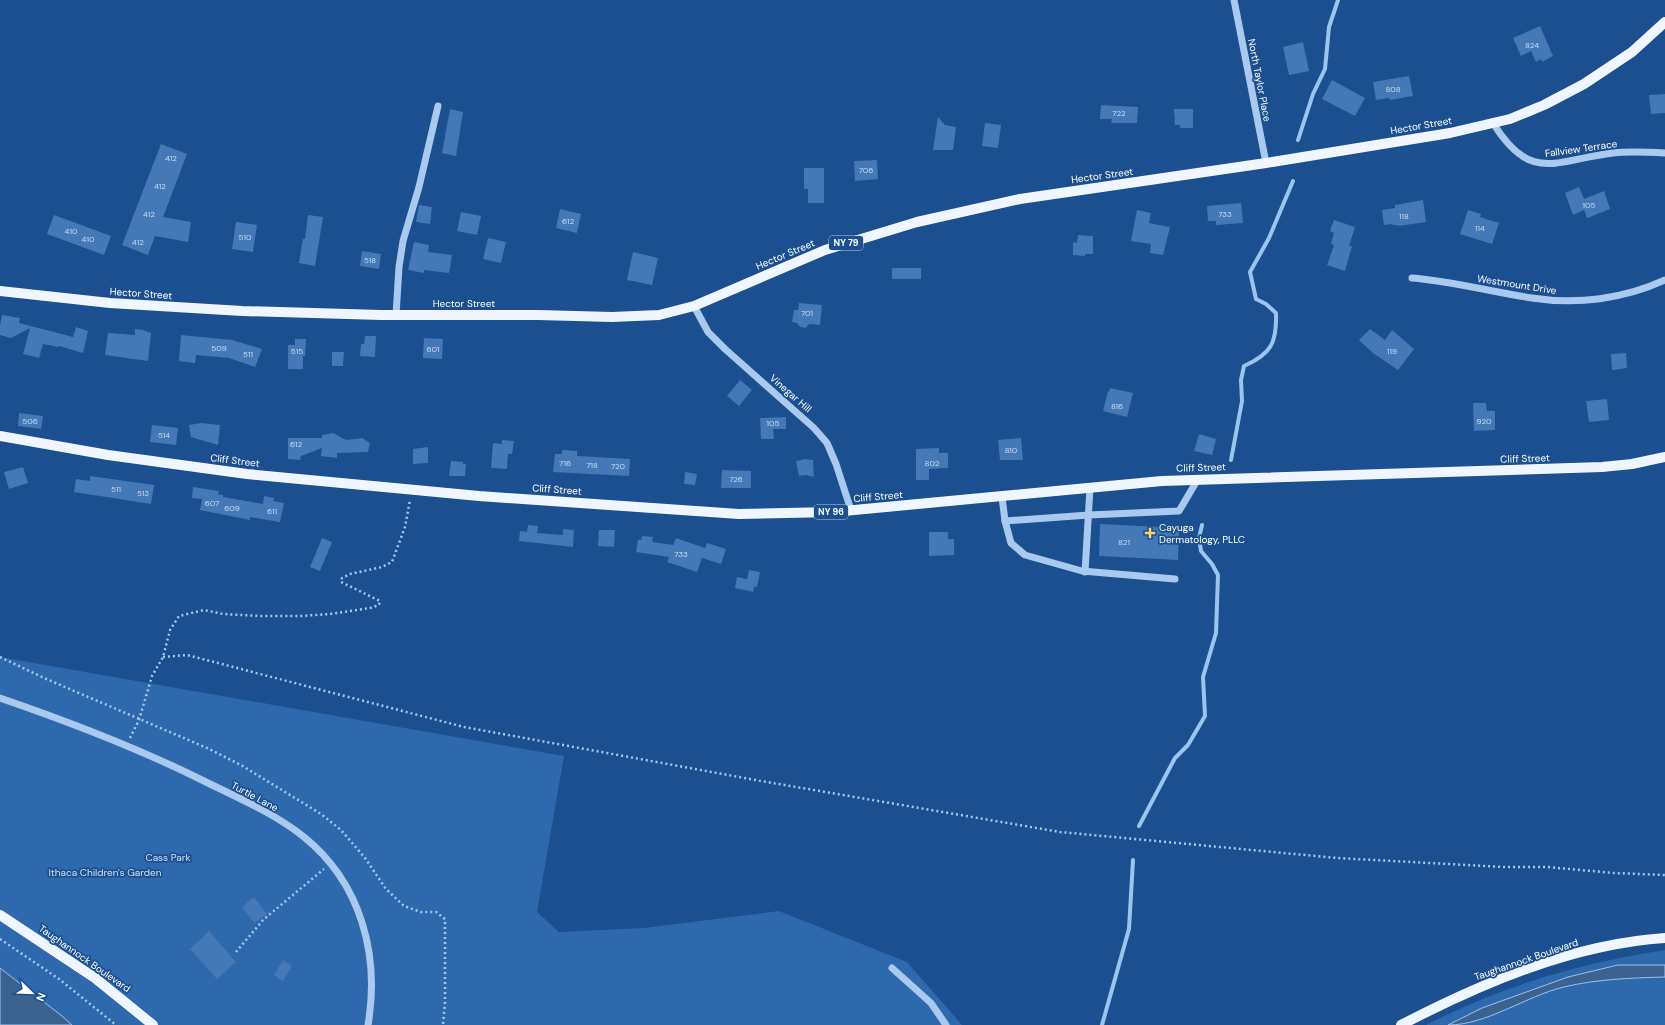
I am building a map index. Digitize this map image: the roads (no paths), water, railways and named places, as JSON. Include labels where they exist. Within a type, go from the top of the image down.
[{"type":"main road","name":"Hector Street","points":[[0,291],[110,303],[242,311],[396,315],[538,315],[612,317],[659,315],[694,306],[825,250],[914,223],[1020,199],[1266,163],[1450,133],[1510,119],[1584,84],[1632,52],[1665,22]]},
{"type":"main road","name":"Cliff Street","points":[[0,436],[108,455],[246,474],[479,496],[739,514],[817,513],[1162,481],[1602,467],[1665,458]]},
{"type":"main road","name":"Taughannock Boulevard","points":[[0,914],[95,978],[153,1025]]},
{"type":"main road","name":"Taughannock Boulevard","points":[[1401,1025],[1442,1004],[1491,983],[1547,963],[1586,952],[1631,942],[1665,938]]},
{"type":"street","name":"North Taylor Place","points":[[1234,0],[1266,163]]},
{"type":"street","points":[[396,315],[399,267],[403,240],[419,187],[438,106]]},
{"type":"street","name":"Fallview Terrace","points":[[1493,123],[1517,153],[1525,158],[1541,163],[1560,163],[1613,153],[1640,152],[1665,154]]},
{"type":"street","name":"Westmount Drive","points":[[1412,278],[1436,280],[1532,298],[1568,301],[1594,300],[1620,295],[1651,287],[1665,280]]},
{"type":"street","name":"Vinegar Hill","points":[[694,306],[708,332],[814,428],[827,443],[836,464],[851,510]]},
{"type":"street","points":[[1005,521],[1179,511],[1198,480]]},
{"type":"street","points":[[1085,572],[1090,488]]},
{"type":"street","points":[[1002,497],[1005,521],[1011,543],[1025,555],[1085,572],[1175,579]]},
{"type":"street","name":"Turtle Lane","points":[[0,698],[127,744],[194,775],[260,809],[303,837],[330,864],[353,899],[361,917],[371,956],[372,982],[368,1025]]},
{"type":"street","points":[[892,968],[930,1002],[946,1025]]},
{"type":"waterway","points":[[1298,140],[1313,94],[1325,69],[1329,27],[1338,0]]},
{"type":"waterway","points":[[1231,460],[1242,401],[1241,380],[1244,366],[1261,357],[1266,352],[1273,340],[1276,323],[1276,313],[1266,304],[1256,299],[1250,272],[1269,238],[1293,181]]},
{"type":"waterway","points":[[1139,826],[1175,758],[1188,745],[1205,716],[1203,677],[1216,633],[1218,575],[1212,564],[1201,551],[1199,538],[1202,525]]},
{"type":"waterway","points":[[1102,1025],[1129,929],[1133,860]]},
{"type":"place","name":"Cayuga Dermatology, PLLC","points":[[1150,533]]},
{"type":"park label","name":"Cass Park","points":[[168,857]]},
{"type":"park label","name":"Ithaca Children's Garden","points":[[105,872]]}]
